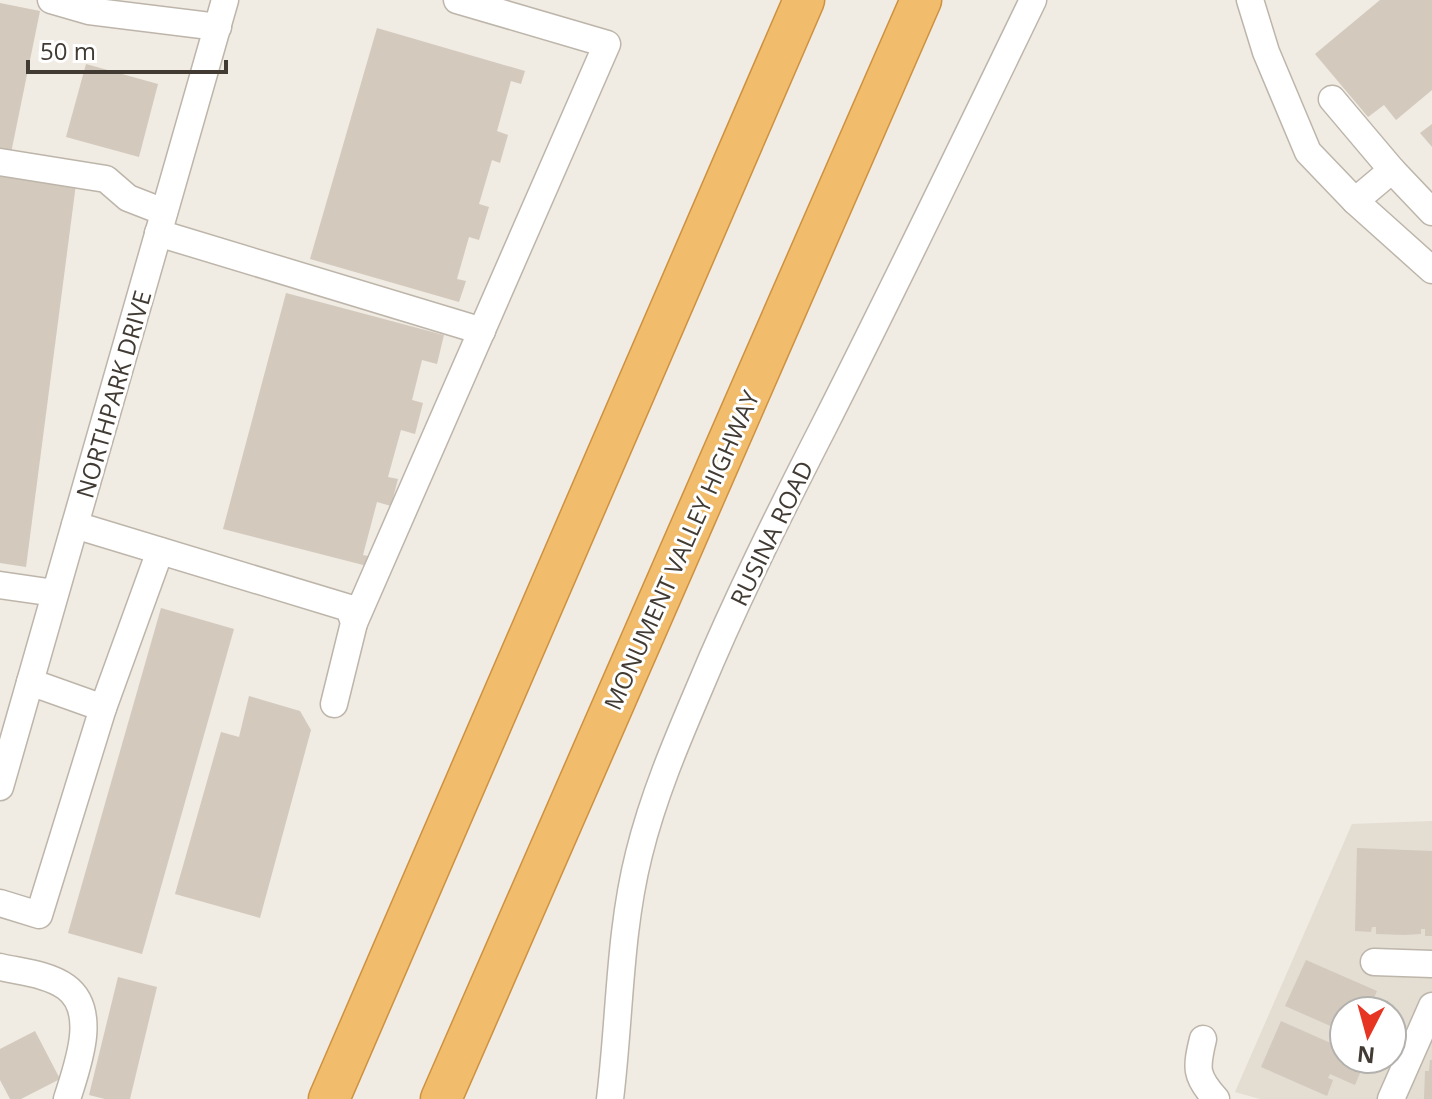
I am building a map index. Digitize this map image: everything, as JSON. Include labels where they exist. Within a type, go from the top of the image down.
[{"type":"highway","points":[[329,1099],[804,0]]},
{"type":"highway","name":"MONUMENT VALLEY HIGHWAY","points":[[441,1099],[921,0]]},
{"type":"street","points":[[51,0],[89,11],[218,27]]},
{"type":"street","name":"NORTHPARK DRIVE","points":[[0,787],[18,692],[55,593],[225,0]]},
{"type":"street","points":[[334,704],[354,623],[607,44],[457,0]]},
{"type":"street","name":"RUSINA ROAD","points":[[610,1099],[630,904],[642,842],[672,751],[781,510],[894,287],[1033,0]]},
{"type":"street","points":[[1250,0],[1266,52],[1308,152],[1355,201],[1432,270]]},
{"type":"street","points":[[1332,99],[1432,212]]},
{"type":"street","points":[[0,162],[106,179],[161,222],[482,331]]},
{"type":"street","points":[[1355,201],[1392,170]]},
{"type":"street","points":[[75,525],[349,608],[354,623]]},
{"type":"street","points":[[0,903],[39,915],[103,708],[160,551]]},
{"type":"street","points":[[0,585],[55,593]]},
{"type":"street","points":[[18,692],[103,708]]},
{"type":"street","points":[[1374,962],[1432,964]]},
{"type":"street","points":[[0,967],[47,977],[67,988],[82,1007],[83,1030],[67,1099]]},
{"type":"street","points":[[1391,1099],[1432,1006]]},
{"type":"street","points":[[1203,1039],[1198,1073],[1216,1099]]},
{"type":"shaded area","points":[[1432,821],[1432,1099],[1260,1099],[1235,1092],[1352,824]]},
{"type":"building","points":[[1380,0],[1432,0],[1432,90],[1396,120],[1384,105],[1368,117],[1315,54]]},
{"type":"building","points":[[0,3],[40,11],[11,153],[0,151]]},
{"type":"building","points":[[377,28],[525,71],[521,84],[511,81],[497,131],[508,135],[500,163],[492,160],[479,204],[489,207],[479,240],[469,237],[457,279],[466,281],[459,302],[310,259]]},
{"type":"building","points":[[86,64],[158,84],[139,157],[66,137]]},
{"type":"building","points":[[1432,124],[1432,147],[1420,133]]},
{"type":"building","points":[[0,174],[76,184],[26,567],[0,563]]},
{"type":"building","points":[[286,293],[444,335],[437,364],[422,360],[412,400],[423,403],[415,434],[401,430],[388,477],[398,479],[391,506],[377,502],[363,555],[373,557],[371,567],[223,529]]},
{"type":"building","points":[[161,608],[234,629],[142,954],[68,933]]},
{"type":"building","points":[[249,696],[300,711],[311,730],[260,918],[175,894],[221,732],[239,737]]},
{"type":"building","points":[[1357,848],[1432,851],[1432,936],[1425,936],[1425,929],[1421,929],[1421,934],[1405,935],[1376,934],[1376,927],[1372,927],[1371,932],[1355,931]]},
{"type":"building","points":[[1306,960],[1377,991],[1375,995],[1328,995],[1328,1025],[1285,1006]]},
{"type":"building","points":[[118,977],[157,987],[130,1099],[105,1099],[89,1095]]},
{"type":"building","points":[[1281,1021],[1328,1042],[1328,1078],[1333,1080],[1327,1096],[1261,1067]]},
{"type":"building","points":[[35,1031],[60,1079],[21,1099],[10,1099],[0,1080],[0,1049]]},
{"type":"building","points":[[1430,1060],[1432,1099],[1424,1099],[1425,1071],[1429,1071]]},
{"type":"building","points":[[1332,1075],[1359,1075],[1355,1085]]}]
